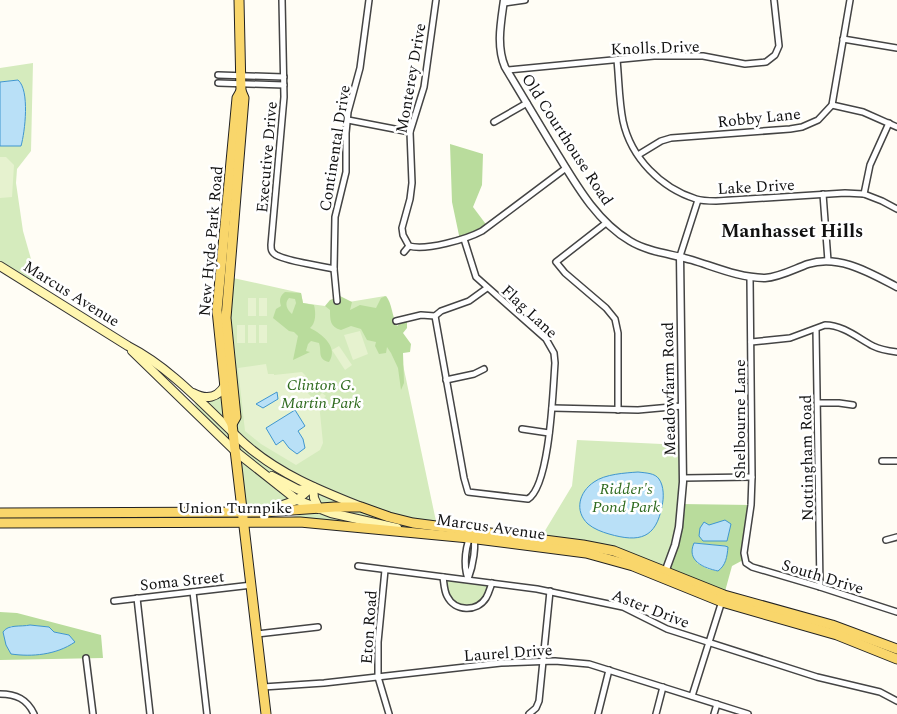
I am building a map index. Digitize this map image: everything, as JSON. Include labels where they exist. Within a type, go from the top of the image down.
[{"type":"main road","name":"New Hyde Park Road","points":[[233,428],[236,417],[226,318],[244,98],[241,83],[239,0]]},
{"type":"main road","name":"New Hyde Park Road","points":[[241,83],[237,98],[217,310],[228,417],[233,428],[266,714]]},
{"type":"main road","name":"Marcus Avenue","points":[[0,266],[145,355],[233,428],[246,444],[268,461],[311,486],[360,507],[413,524],[472,536]]},
{"type":"main road","name":"Marcus Avenue","points":[[128,346],[250,464],[297,500],[319,509],[392,527],[600,548],[628,555],[664,574],[723,598],[837,635],[897,660]]},
{"type":"main road","points":[[187,390],[197,395],[214,396],[222,391],[225,385]]},
{"type":"main road","points":[[207,422],[220,430],[233,428]]},
{"type":"main road","points":[[250,464],[297,490],[311,486]]},
{"type":"main road","points":[[256,512],[297,500],[311,486]]},
{"type":"main road","points":[[297,522],[301,516],[319,509],[311,486]]},
{"type":"main road","name":"Union Turnpike","points":[[0,523],[243,516],[256,512],[360,507]]},
{"type":"main road","name":"Union Turnpike","points":[[0,513],[243,516],[472,536]]},
{"type":"main road","name":"Marcus Avenue","points":[[723,598],[832,625],[897,649]]},
{"type":"street","name":"Executive Drive","points":[[282,0],[284,85],[270,244],[275,255],[295,261],[334,268]]},
{"type":"street","name":"Continental Drive","points":[[337,301],[334,268],[335,217],[346,172],[346,133],[350,105],[360,68],[369,0]]},
{"type":"street","name":"Monterey Drive","points":[[409,246],[403,235],[402,228],[410,199],[412,183],[410,132],[424,87],[436,0]]},
{"type":"street","points":[[504,1],[525,0]]},
{"type":"street","name":"Knolls Drive","points":[[507,70],[654,56],[696,55],[745,64],[766,62],[775,55],[779,46],[774,0]]},
{"type":"street","points":[[850,0],[832,105],[863,112],[897,127]]},
{"type":"street","name":"Old Courthouse Road","points":[[504,1],[500,52],[507,70],[577,185],[606,223],[633,243],[750,278],[774,276],[816,262],[828,261],[858,267],[897,287]]},
{"type":"street","points":[[843,39],[897,48]]},
{"type":"street","name":"Lake Drive","points":[[617,60],[623,122],[631,144],[647,168],[672,188],[698,200],[728,202],[823,194],[864,194],[897,209]]},
{"type":"street","points":[[218,74],[241,83],[284,77]]},
{"type":"street","points":[[218,83],[284,85]]},
{"type":"street","points":[[494,122],[527,103]]},
{"type":"street","name":"Robby Lane","points":[[638,155],[661,141],[671,138],[802,127],[818,120],[832,105]]},
{"type":"street","points":[[348,120],[410,132]]},
{"type":"street","points":[[864,194],[870,165],[889,123]]},
{"type":"street","points":[[404,252],[409,246],[420,248],[464,239],[482,231],[566,168]]},
{"type":"street","points":[[823,194],[828,261]]},
{"type":"street","name":"Meadowfarm Road","points":[[664,574],[675,545],[679,527],[683,478],[680,256],[698,200]]},
{"type":"street","points":[[606,223],[556,262],[606,308],[614,319],[618,332],[618,410]]},
{"type":"street","name":"Flag Lane","points":[[446,380],[468,492],[524,499],[532,496],[540,481],[549,432],[555,363],[552,347],[474,274],[464,239]]},
{"type":"street","name":"Shelbourne Lane","points":[[745,559],[744,553],[751,505],[752,477],[750,278]]},
{"type":"street","points":[[434,316],[441,311],[469,300],[487,288]]},
{"type":"street","points":[[396,322],[427,314],[434,316]]},
{"type":"street","points":[[434,316],[446,380],[484,370]]},
{"type":"street","points":[[751,342],[782,340],[825,325],[836,327],[876,347],[897,352]]},
{"type":"street","name":"Nottingham Road","points":[[816,329],[820,587]]},
{"type":"street","points":[[818,403],[853,405]]},
{"type":"street","points":[[552,408],[638,410],[682,406]]},
{"type":"street","points":[[522,429],[549,432]]},
{"type":"street","points":[[882,461],[897,461]]},
{"type":"street","points":[[683,478],[752,477]]},
{"type":"street","points":[[468,580],[465,570],[472,536]]},
{"type":"street","points":[[886,540],[897,537]]},
{"type":"street","name":"South Drive","points":[[745,559],[746,563],[752,568],[820,587],[897,612]]},
{"type":"street","name":"Aster Drive","points":[[358,566],[550,591],[623,607],[667,629],[817,677],[880,692],[897,701]]},
{"type":"street","name":"Eton Road","points":[[384,570],[378,642],[378,677],[389,714]]},
{"type":"street","points":[[443,577],[444,590],[449,599],[454,604],[465,608],[474,607],[482,603],[488,596],[492,583]]},
{"type":"street","name":"Soma Street","points":[[114,601],[252,585]]},
{"type":"street","points":[[529,714],[536,708],[539,701],[550,591]]},
{"type":"street","points":[[193,592],[207,714]]},
{"type":"street","points":[[137,598],[150,714]]},
{"type":"street","points":[[692,696],[723,598]]},
{"type":"street","points":[[257,634],[318,627]]},
{"type":"street","points":[[86,658],[93,714]]},
{"type":"street","name":"Laurel Drive","points":[[263,687],[324,683],[501,662],[575,662],[608,670],[748,714]]},
{"type":"street","points":[[598,714],[608,670]]},
{"type":"street","points":[[656,714],[663,687]]},
{"type":"street","points":[[0,694],[16,696],[23,700],[30,706],[34,714]]},
{"type":"street","points":[[714,714],[717,704]]},
{"type":"green space","points":[[33,63],[31,151],[17,169],[16,183],[23,231],[35,273],[32,286],[0,266],[0,146],[21,146],[26,111],[22,85],[18,80],[0,82],[0,68]]},
{"type":"green space","points":[[450,144],[483,154],[482,185],[473,207],[488,227],[460,240],[452,202]]},
{"type":"green space","points":[[0,157],[6,157],[14,165],[12,197],[0,198]]},
{"type":"green space","name":"Clinton G. Martin Park","points":[[224,276],[301,293],[303,303],[325,306],[385,296],[394,322],[437,526],[406,529],[279,521],[316,510],[243,512],[235,451],[201,417],[194,402],[217,418],[197,395],[222,391],[221,315]]},
{"type":"green space","points":[[285,292],[301,293],[303,303],[314,305],[315,318],[310,328],[324,337],[331,346],[332,356],[329,362],[321,357],[319,343],[311,341],[306,351],[310,352],[293,360],[298,336],[273,318],[276,309],[281,306],[280,298]],"holes":[[[289,298],[295,299],[296,303],[292,314],[286,304]]]},
{"type":"green space","points":[[340,296],[352,302],[350,310],[360,305],[376,308],[381,298],[386,296],[390,302],[397,326],[403,321],[407,322],[407,328],[403,333],[411,344],[410,352],[403,353],[404,383],[401,390],[398,368],[387,347],[386,353],[379,354],[375,346],[376,342],[367,340],[361,329],[351,326],[341,330],[333,325],[330,310],[325,306],[330,300]]},
{"type":"green space","points":[[248,298],[256,298],[256,316],[248,316]]},
{"type":"green space","points":[[259,298],[267,298],[267,316],[259,316]]},
{"type":"green space","points":[[237,325],[245,325],[245,343],[237,343]]},
{"type":"green space","points":[[248,325],[256,325],[256,343],[248,343]]},
{"type":"green space","points":[[259,325],[267,325],[267,343],[259,343]]},
{"type":"green space","points":[[360,331],[368,354],[353,360],[344,335]]},
{"type":"green space","points":[[339,346],[352,365],[345,370],[332,350]]},
{"type":"green space","points":[[266,364],[268,374],[302,372],[306,376],[298,384],[315,400],[322,393],[326,396],[319,403],[323,443],[320,450],[296,465],[261,444],[245,431],[238,368]]},
{"type":"green space","name":"Ridder's Pond Park","points":[[577,440],[683,445],[679,527],[665,570],[628,555],[540,539],[572,486]]},
{"type":"green space","points":[[681,504],[751,505],[745,559],[732,566],[724,595],[665,570],[675,545]],"holes":[[[694,543],[725,546],[718,571],[708,569],[697,563]]]},
{"type":"green space","points":[[469,538],[475,539],[468,579],[492,583],[482,603],[465,608],[449,599],[443,577],[467,579],[465,570]]},
{"type":"green space","points":[[0,612],[17,613],[101,635],[103,658],[0,660]],"holes":[[[30,625],[49,627],[54,632],[69,635],[68,646],[57,651],[34,654],[10,626]]]},
{"type":"water","points":[[18,80],[22,85],[25,102],[25,122],[21,146],[0,146],[0,82]]},
{"type":"water","points":[[277,392],[278,399],[263,408],[256,404]]},
{"type":"water","points":[[295,410],[305,426],[298,431],[303,439],[305,448],[297,454],[283,440],[276,445],[266,428]]},
{"type":"water","points":[[638,472],[655,476],[661,482],[663,489],[659,517],[651,531],[638,538],[620,537],[595,529],[588,524],[581,513],[580,502],[589,486],[604,477]]},
{"type":"water","points":[[725,520],[731,524],[727,541],[703,541],[699,536],[700,528],[704,522],[709,525]]},
{"type":"water","points":[[694,543],[728,547],[726,560],[721,569],[718,571],[713,570],[698,563],[692,555]]},
{"type":"water","points":[[30,625],[49,627],[54,632],[69,635],[75,642],[60,650],[44,654],[11,654],[6,645],[3,632],[11,627]]},
{"type":"district","name":"Manhasset Hills","points":[[792,230]]}]
